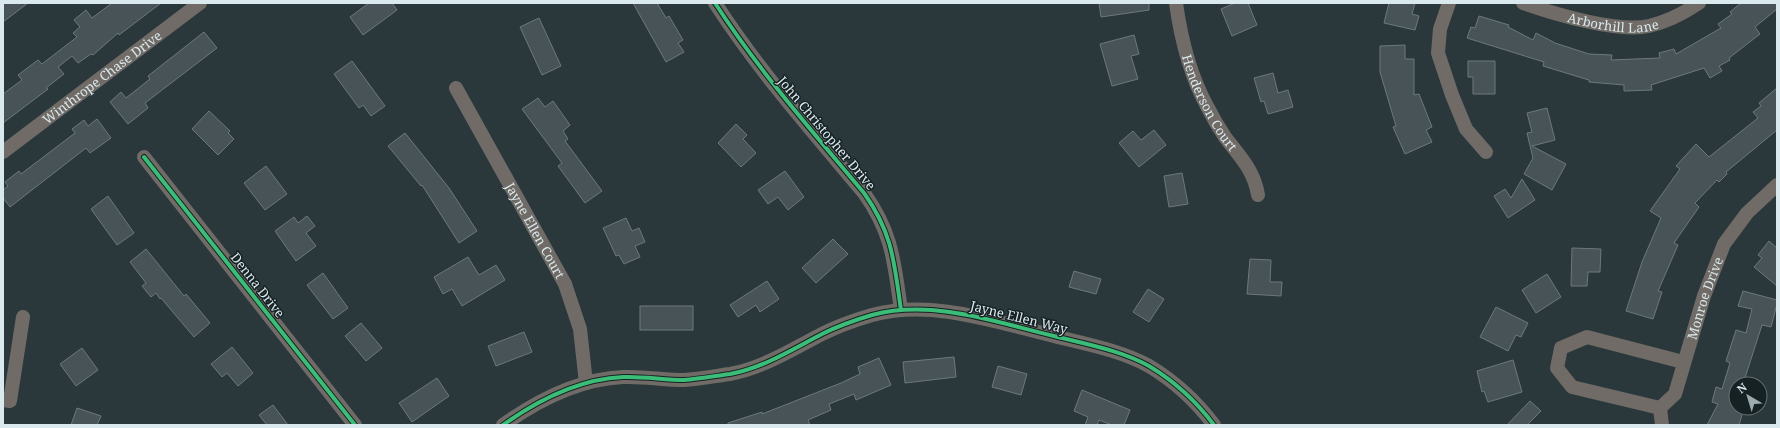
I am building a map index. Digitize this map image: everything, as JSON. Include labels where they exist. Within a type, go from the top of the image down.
[{"type":"street","name":"Winthrope Chase Drive","points":[[3,152],[200,3]]},
{"type":"street","name":"John Christopher Drive","points":[[716,3],[739,39],[768,78],[864,193],[875,209],[886,229],[892,251],[901,310]]},
{"type":"street","name":"Henderson Court","points":[[1176,3],[1187,58],[1207,108],[1224,136],[1251,170],[1256,182],[1258,195]]},
{"type":"street","points":[[1449,3],[1440,29],[1438,53],[1452,95],[1466,128],[1486,152]]},
{"type":"street","name":"Arborhill Lane","points":[[1523,3],[1547,12],[1606,25],[1628,28],[1649,26],[1669,20],[1699,3]]},
{"type":"street","name":"Jayne Ellen Court","points":[[456,88],[565,284],[580,329],[586,383]]},
{"type":"street","name":"Denna Drive","points":[[144,157],[355,425]]},
{"type":"street","name":"Monroe Drive","points":[[1660,408],[1675,394],[1683,362],[1704,296],[1724,244],[1747,212],[1777,185]]},
{"type":"street","name":"Jayne Ellen Way","points":[[503,425],[526,409],[554,394],[586,383],[622,377],[686,380],[733,373],[777,358],[846,323],[874,315],[901,310],[933,310],[962,313],[1110,350],[1148,366],[1182,389],[1214,425]]},
{"type":"street","points":[[6,401],[23,317]]},
{"type":"street","points":[[1662,425],[1660,408],[1572,387],[1557,368],[1561,348],[1587,337],[1683,362]]},
{"type":"building","points":[[3,3],[28,3],[3,22]]},
{"type":"building","points":[[112,3],[161,3],[119,35],[118,33],[93,55],[91,54],[78,63],[72,56],[58,67],[64,74],[46,88],[48,89],[3,123],[3,94],[22,80],[18,75],[38,60],[42,64],[77,37],[73,33],[80,27],[74,20],[86,10],[92,18]]},
{"type":"building","points":[[369,3],[392,3],[397,10],[363,35],[350,17]]},
{"type":"building","points":[[633,3],[657,3],[666,18],[669,16],[683,40],[678,43],[684,52],[666,62]]},
{"type":"building","points":[[1099,3],[1149,3],[1149,10],[1101,17]]},
{"type":"building","points":[[1235,3],[1248,3],[1257,25],[1232,36],[1221,9]]},
{"type":"building","points":[[1389,3],[1415,3],[1412,14],[1419,16],[1415,30],[1384,23]]},
{"type":"building","points":[[1741,3],[1777,3],[1777,9],[1755,27],[1760,34],[1729,58],[1730,60],[1719,66],[1722,71],[1710,78],[1704,68],[1651,85],[1652,90],[1624,91],[1624,85],[1589,82],[1589,80],[1543,66],[1544,62],[1467,38],[1471,27],[1475,28],[1479,16],[1509,25],[1508,27],[1533,40],[1536,33],[1555,43],[1589,54],[1612,55],[1611,60],[1660,58],[1659,53],[1674,49],[1676,54],[1721,28],[1718,24],[1732,14],[1730,12]]},
{"type":"building","points":[[539,18],[561,66],[542,75],[520,27]]},
{"type":"building","points":[[204,32],[217,48],[145,103],[148,108],[128,124],[110,102],[121,92],[126,98],[150,79],[148,76]]},
{"type":"building","points":[[1134,35],[1139,54],[1131,56],[1138,79],[1112,86],[1100,44]]},
{"type":"building","points":[[1405,45],[1405,59],[1414,59],[1414,95],[1419,94],[1432,127],[1426,130],[1432,142],[1405,154],[1393,127],[1396,126],[1380,72],[1380,46]]},
{"type":"building","points":[[352,61],[385,106],[371,116],[363,105],[359,108],[334,74]]},
{"type":"building","points":[[1468,61],[1495,61],[1495,94],[1473,94],[1473,77],[1468,77]]},
{"type":"building","points":[[1273,73],[1278,93],[1288,90],[1293,107],[1268,114],[1264,101],[1261,102],[1254,78]]},
{"type":"building","points":[[1777,88],[1777,130],[1726,172],[1727,174],[1719,182],[1717,180],[1695,203],[1699,207],[1674,243],[1678,245],[1658,291],[1662,292],[1653,319],[1626,311],[1642,262],[1661,218],[1650,211],[1680,169],[1676,166],[1696,144],[1709,157],[1758,118],[1753,112],[1761,106],[1759,103]]},
{"type":"building","points":[[538,98],[545,107],[553,101],[570,125],[563,131],[568,139],[565,141],[602,191],[585,203],[558,166],[562,163],[522,109]]},
{"type":"building","points":[[1547,108],[1555,140],[1532,146],[1566,164],[1552,190],[1524,174],[1533,158],[1527,133],[1532,132],[1527,113]]},
{"type":"building","points":[[209,111],[230,131],[228,133],[234,139],[218,155],[192,129]]},
{"type":"building","points":[[97,119],[111,138],[90,153],[86,148],[10,207],[3,198],[3,190],[8,186],[5,182],[19,171],[21,174],[75,133],[72,129],[84,120],[88,126]]},
{"type":"building","points":[[736,124],[747,135],[743,139],[756,153],[741,167],[718,143]]},
{"type":"building","points":[[1154,130],[1166,145],[1139,167],[1119,143],[1133,131],[1141,140]]},
{"type":"building","points":[[405,133],[449,188],[477,231],[459,243],[422,185],[421,186],[388,146]]},
{"type":"building","points":[[266,166],[287,194],[265,210],[244,183]]},
{"type":"building","points":[[785,171],[804,197],[788,210],[778,197],[768,204],[758,190]]},
{"type":"building","points":[[1182,173],[1188,204],[1169,207],[1164,176]]},
{"type":"building","points":[[1522,179],[1535,200],[1508,218],[1494,196],[1505,189],[1511,198]]},
{"type":"building","points":[[108,196],[134,233],[117,245],[91,209]]},
{"type":"building","points":[[307,216],[315,226],[306,233],[316,246],[296,261],[275,231],[294,217],[298,223]]},
{"type":"building","points":[[626,218],[632,231],[639,228],[645,242],[635,246],[640,257],[624,264],[619,255],[616,256],[603,228]]},
{"type":"building","points":[[833,239],[848,254],[816,283],[802,268]]},
{"type":"building","points":[[1769,241],[1777,248],[1777,286],[1754,267],[1762,258],[1758,255]]},
{"type":"building","points":[[1572,248],[1601,249],[1600,272],[1588,272],[1587,286],[1571,286]]},
{"type":"building","points":[[146,249],[184,296],[186,294],[210,323],[194,337],[156,293],[151,297],[142,286],[146,283],[130,262]]},
{"type":"building","points":[[468,257],[479,275],[496,265],[505,280],[462,306],[452,289],[443,294],[434,277]]},
{"type":"building","points":[[1250,259],[1271,260],[1270,282],[1282,282],[1281,296],[1247,294]]},
{"type":"building","points":[[1074,271],[1101,279],[1096,294],[1069,287]]},
{"type":"building","points":[[323,273],[348,308],[333,319],[307,285]]},
{"type":"building","points":[[1547,274],[1561,297],[1536,313],[1522,290]]},
{"type":"building","points":[[767,281],[779,299],[760,312],[756,305],[738,317],[730,305]]},
{"type":"building","points":[[1148,289],[1164,299],[1149,322],[1133,312]]},
{"type":"building","points":[[1743,291],[1777,300],[1771,327],[1762,325],[1746,376],[1728,376],[1728,416],[1742,416],[1739,425],[1707,425],[1718,404],[1712,402],[1716,387],[1722,389],[1730,363],[1726,361],[1736,330],[1746,333],[1752,309],[1738,306]]},
{"type":"building","points":[[640,306],[693,306],[693,330],[640,330]]},
{"type":"building","points":[[1496,307],[1528,323],[1521,337],[1516,335],[1508,351],[1480,337]]},
{"type":"building","points":[[361,323],[382,348],[366,361],[345,336]]},
{"type":"building","points":[[524,332],[532,352],[496,366],[488,346]]},
{"type":"building","points":[[232,347],[253,373],[238,386],[227,373],[222,377],[211,364]]},
{"type":"building","points":[[82,348],[98,370],[76,386],[60,364]]},
{"type":"building","points":[[954,357],[956,377],[905,383],[903,362]]},
{"type":"building","points":[[879,358],[891,385],[856,400],[854,394],[829,404],[831,410],[808,420],[810,425],[728,425],[728,423],[762,412],[762,414],[841,383],[860,374],[858,367]]},
{"type":"building","points":[[1513,360],[1522,392],[1488,402],[1484,391],[1482,392],[1477,371]]},
{"type":"building","points":[[998,366],[1027,374],[1021,395],[992,387]]},
{"type":"building","points":[[437,378],[449,396],[412,422],[399,403]]},
{"type":"building","points":[[1082,390],[1130,410],[1124,425],[1112,425],[1099,420],[1097,425],[1085,425],[1088,417],[1074,411]]},
{"type":"building","points":[[1530,401],[1541,411],[1527,425],[1507,425]]},
{"type":"building","points":[[273,405],[288,425],[267,425],[259,415]]},
{"type":"building","points":[[77,408],[101,416],[97,425],[71,425]]},
{"type":"cycle path","points":[[715,3],[768,77],[864,193],[874,208],[887,235],[891,249],[901,310]]},
{"type":"cycle path","points":[[144,157],[355,425]]},
{"type":"cycle path","points":[[503,425],[544,399],[574,386],[623,377],[684,380],[730,374],[766,363],[828,331],[853,321],[872,315],[895,311],[918,310],[941,311],[987,319],[1090,345],[1138,360],[1176,385],[1200,408],[1214,425]]}]
